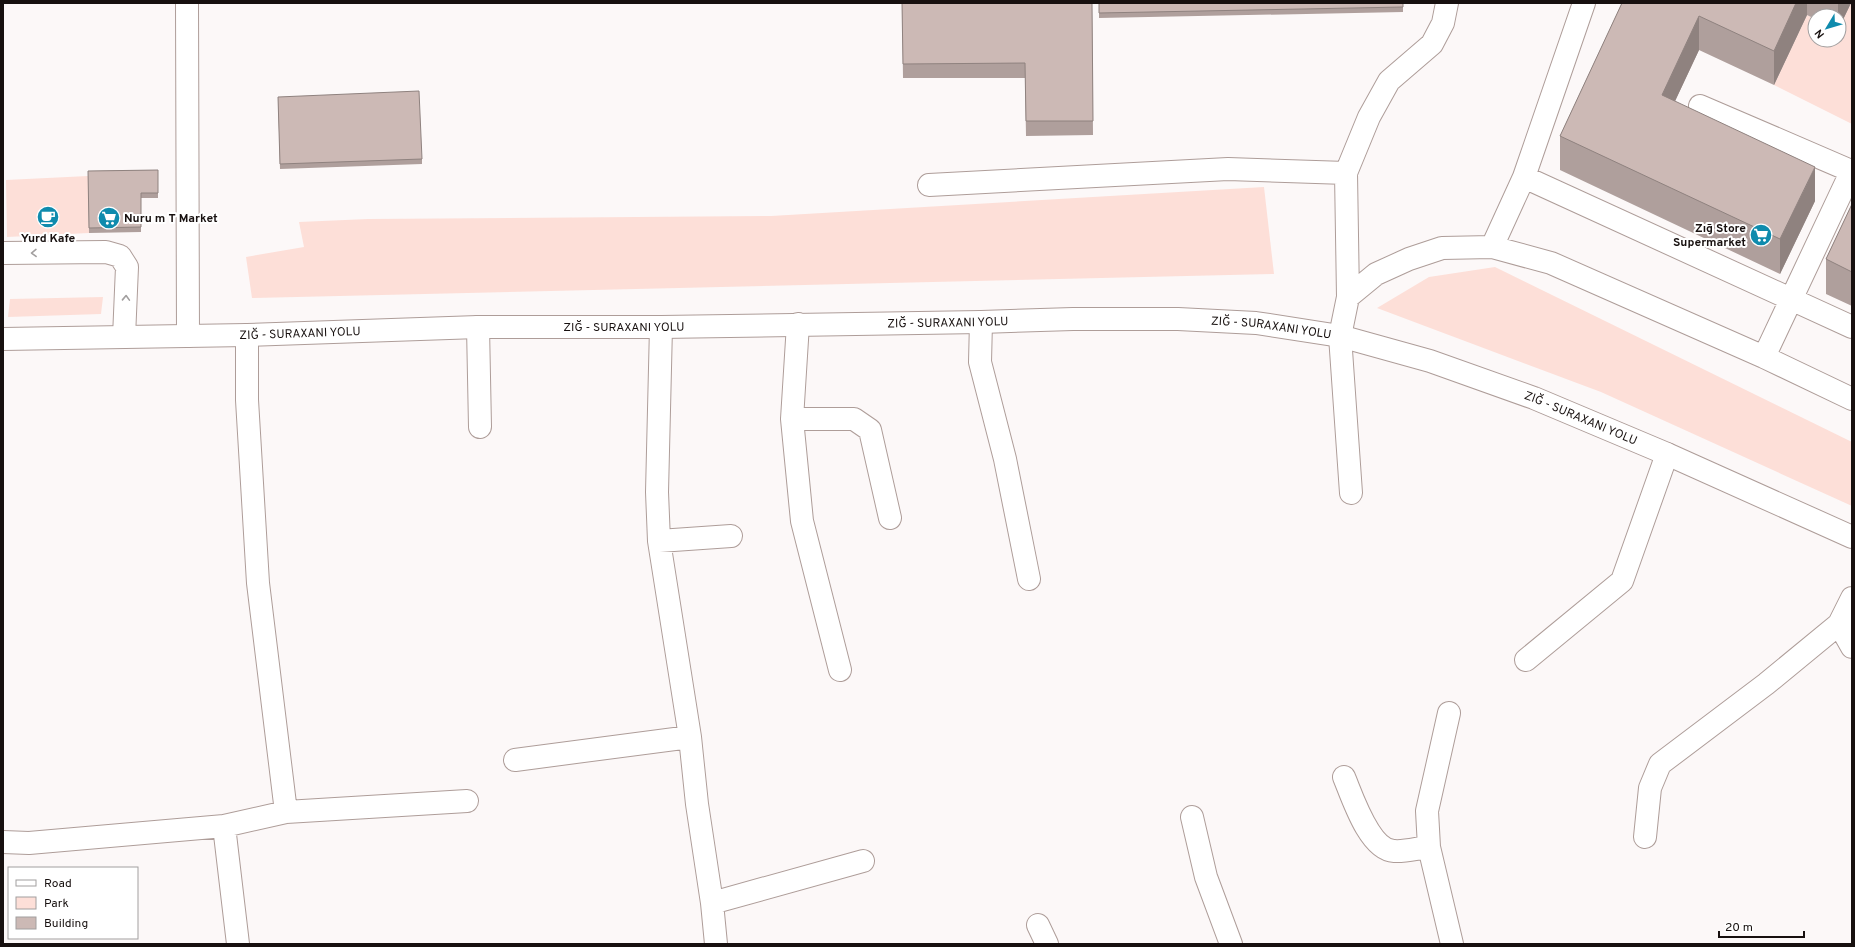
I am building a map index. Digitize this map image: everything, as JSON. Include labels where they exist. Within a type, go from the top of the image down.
[{"type":"street","points":[[187,3],[188,336]]},
{"type":"street","points":[[1351,493],[1340,336],[1348,297],[1346,173],[1369,117],[1389,81],[1432,44],[1443,23],[1447,3]]},
{"type":"street","points":[[1492,247],[1524,177],[1584,3]]},
{"type":"street","points":[[1700,106],[1852,170],[1845,204],[1791,299],[1764,356]]},
{"type":"street","points":[[929,185],[1228,169],[1346,173]]},
{"type":"street","points":[[1524,177],[1852,327]]},
{"type":"street","points":[[1348,297],[1376,274],[1409,259],[1442,248],[1492,247],[1551,263],[1764,356],[1852,399]]},
{"type":"street","points":[[3,253],[106,252],[120,256],[127,267],[124,337]]},
{"type":"street","points":[[3,339],[188,336],[478,327],[661,327],[981,322],[1073,319],[1178,319],[1256,323],[1340,336],[1430,361],[1526,395],[1667,454],[1852,537]]},
{"type":"street","points":[[981,322],[980,362],[1005,459],[1029,579]]},
{"type":"street","points":[[798,324],[792,419],[802,521],[840,670]]},
{"type":"street","points":[[478,327],[480,427]]},
{"type":"street","points":[[661,327],[657,492],[659,540],[690,737],[697,804],[712,903],[716,944]]},
{"type":"street","points":[[247,334],[247,400],[258,583],[286,812]]},
{"type":"street","points":[[792,419],[854,420],[870,430],[890,518]]},
{"type":"street","points":[[1526,660],[1622,581],[1667,454]]},
{"type":"street","points":[[659,540],[731,536]]},
{"type":"street","points":[[1645,837],[1650,788],[1660,764],[1766,684],[1839,624],[1852,598]]},
{"type":"street","points":[[1839,624],[1852,647]]},
{"type":"street","points":[[1449,713],[1427,811],[1428,847],[1452,944]]},
{"type":"street","points":[[515,760],[690,737]]},
{"type":"street","points":[[1344,777],[1364,824],[1378,843],[1393,851],[1428,847]]},
{"type":"street","points":[[3,842],[29,843],[224,826],[286,812],[467,801]]},
{"type":"street","points":[[1192,817],[1206,877],[1231,944]]},
{"type":"street","points":[[224,826],[238,944]]},
{"type":"street","points":[[712,903],[863,861]]},
{"type":"green space","points":[[1852,3],[1852,124],[1774,85],[1807,15],[1807,48],[1847,48],[1847,11]]},
{"type":"green space","points":[[88,176],[89,233],[7,237],[6,180]]},
{"type":"green space","points":[[1264,187],[1274,274],[252,298],[246,257],[304,247],[299,222],[368,219],[771,216]]},
{"type":"green space","points":[[1495,267],[1852,442],[1852,506],[1601,392],[1377,308],[1429,277]]},
{"type":"green space","points":[[103,297],[101,314],[8,317],[10,299]]},
{"type":"building","points":[[902,3],[1092,3],[1093,121],[1026,121],[1025,63],[903,64]]},
{"type":"building","points":[[1099,3],[1403,3],[1403,7],[1099,13]]},
{"type":"building","points":[[1622,3],[1796,3],[1774,51],[1699,16],[1662,95],[1815,167],[1780,239],[1560,136]]},
{"type":"building","points":[[419,91],[422,159],[280,164],[278,97]]},
{"type":"building","points":[[158,170],[158,193],[141,193],[141,227],[89,228],[88,171]]},
{"type":"building","points":[[1852,204],[1852,272],[1826,259]]},
{"type":"place","name":"Yurd Kafe","points":[[48,217]]},
{"type":"place","name":"Nuru m T Market","points":[[109,218]]},
{"type":"place","name":"Zığ Store Supermarket","points":[[1761,235]]}]
